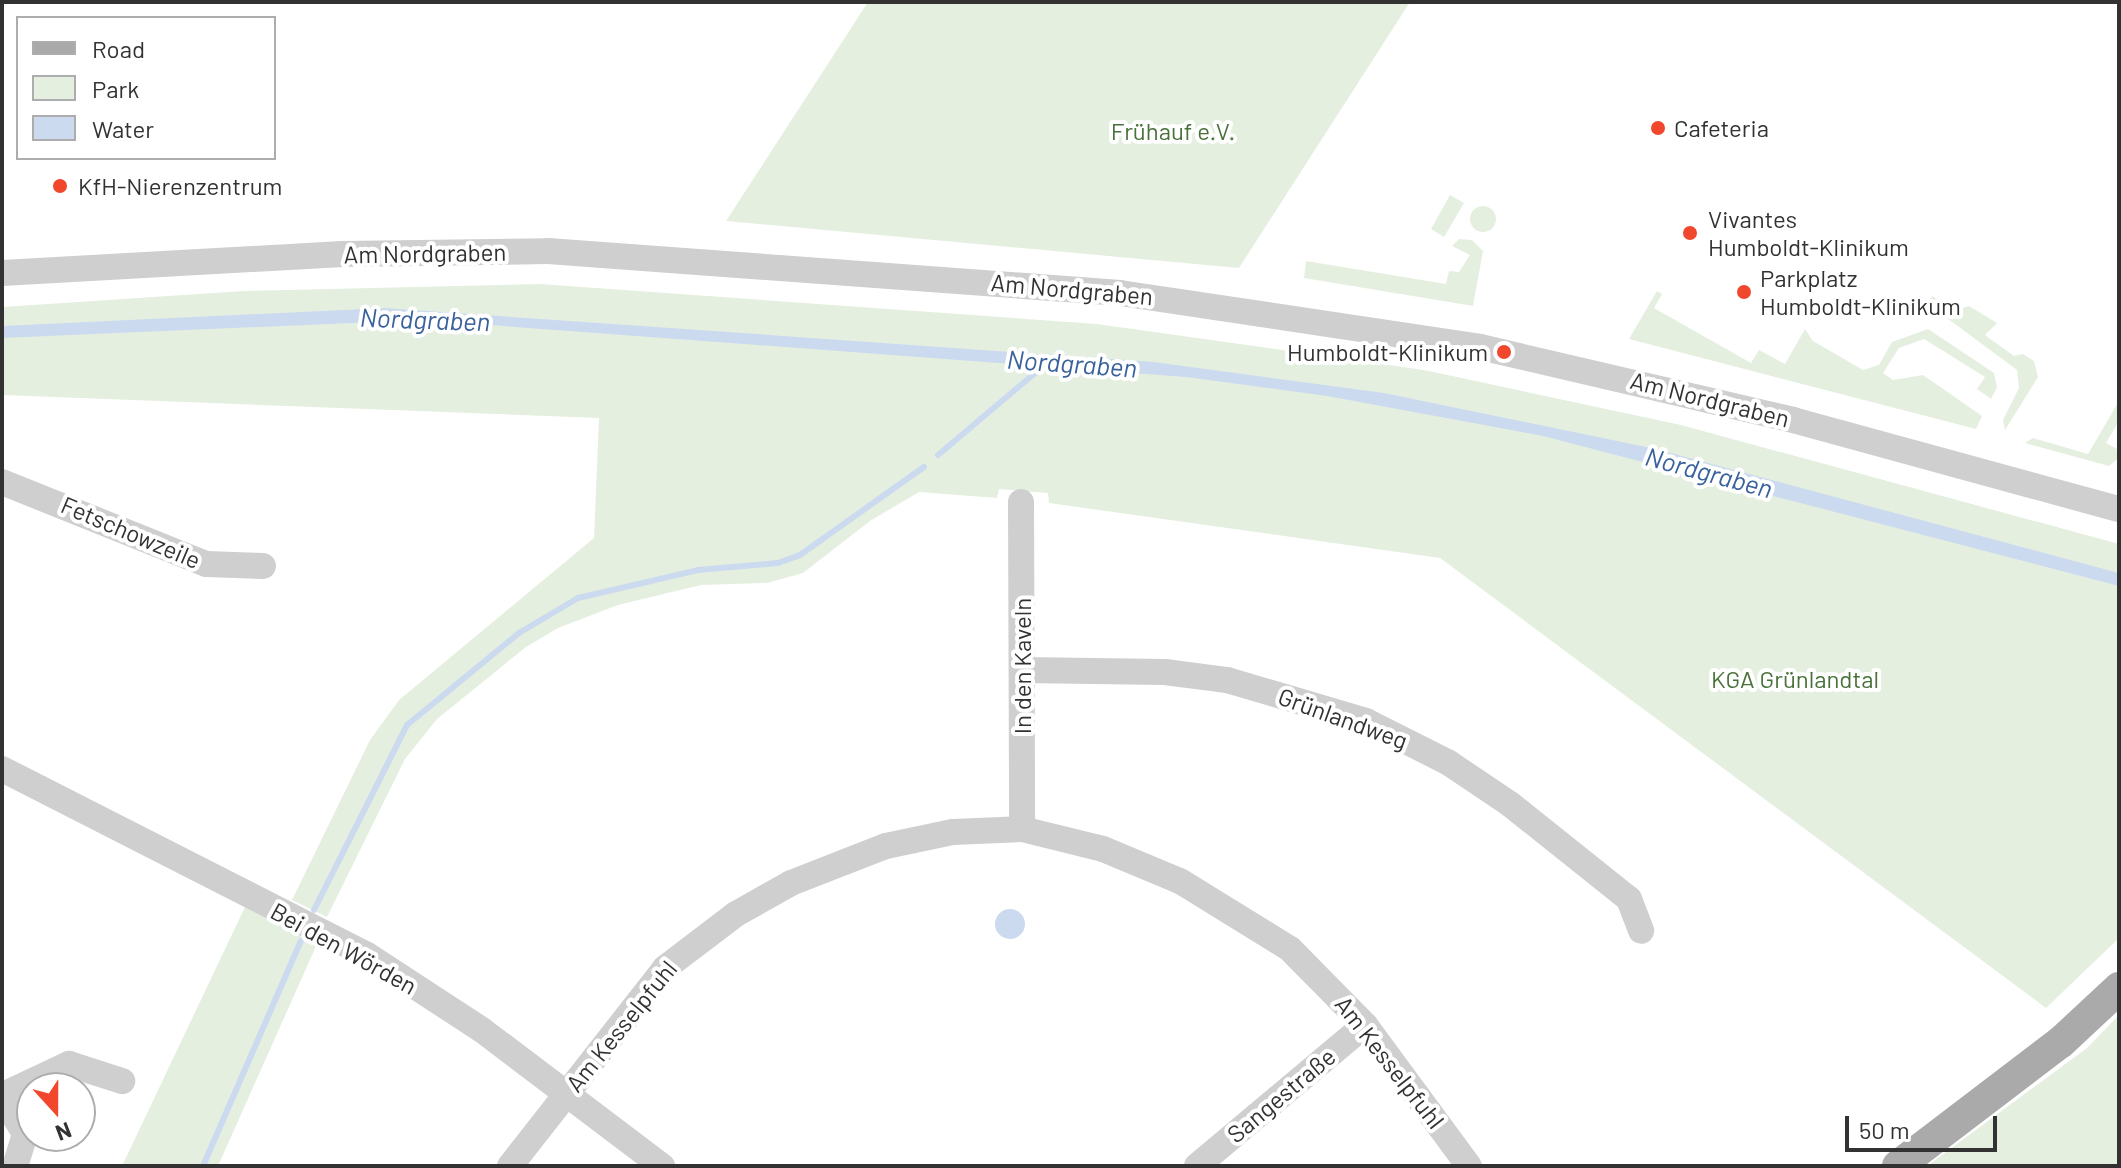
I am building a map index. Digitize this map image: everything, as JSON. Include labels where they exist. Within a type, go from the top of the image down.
[{"type":"main road","points":[[1898,1166],[2061,1042],[2119,988]]},
{"type":"street","name":"Am Nordgraben","points":[[2,273],[342,254],[548,251],[1120,293],[1480,347],[1665,387],[2119,509]]},
{"type":"street","name":"Fetschowzeile","points":[[2,482],[206,564],[263,566]]},
{"type":"street","name":"In den Kaveln","points":[[1021,502],[1022,829]]},
{"type":"street","name":"Grünlandweg","points":[[1022,670],[1165,672],[1227,680],[1366,721],[1449,763],[1510,804],[1629,899],[1641,931]]},
{"type":"street","name":"Bei den Wörden","points":[[2,769],[367,955],[482,1030],[662,1166]]},
{"type":"street","name":"Am Kesselpfuhl","points":[[510,1166],[665,968],[763,898],[886,846],[953,832],[1022,829],[1103,849],[1215,898],[1290,949],[1365,1025],[1469,1166]]},
{"type":"street","name":"Sangestraße","points":[[1197,1166],[1365,1025]]},
{"type":"street","points":[[15,1166],[25,1134],[5,1107],[69,1064],[122,1081]]},
{"type":"green space","name":"Frühauf e.V.","points":[[868,2],[1410,2],[1239,268],[726,221]]},
{"type":"green space","points":[[1450,195],[1464,203],[1444,237],[1431,229]]},
{"type":"green space","points":[[1483,206],[1492,210],[1496,219],[1492,228],[1483,232],[1474,228],[1470,219],[1474,210]]},
{"type":"green space","points":[[1459,239],[1472,240],[1483,251],[1473,306],[1304,278],[1306,261],[1446,284],[1449,271],[1459,272],[1470,255],[1452,246]]},
{"type":"green space","name":"KGA Grünlandtal","points":[[540,284],[1097,324],[1424,370],[1681,425],[2119,544],[2119,938],[2046,1008],[1440,558],[1049,503],[1048,493],[999,489],[997,498],[919,492],[870,521],[803,573],[767,583],[701,585],[618,605],[558,628],[526,647],[437,719],[405,759],[327,917],[292,900],[370,740],[399,700],[594,538],[599,418],[2,395],[2,307],[244,291]]},
{"type":"green space","points":[[1657,291],[1662,294],[1654,308],[1751,363],[1759,350],[1785,364],[1805,329],[1813,341],[1863,370],[1879,365],[1892,342],[1928,329],[1994,373],[1997,387],[1991,399],[1977,389],[1985,377],[1924,339],[1899,348],[1883,373],[1893,380],[1923,375],[1982,416],[1976,429],[1629,339]]},
{"type":"green space","points":[[1932,296],[1954,310],[1969,306],[1997,323],[1985,335],[2014,356],[2023,354],[2034,361],[2038,377],[2005,430],[2003,420],[2019,388],[2017,370],[1928,304]]},
{"type":"green space","points":[[2119,401],[2119,421],[2106,443],[2119,450],[2119,458],[2109,466],[2025,443],[2033,438],[2088,454]]},
{"type":"green space","points":[[245,907],[317,944],[218,1166],[122,1166]]},
{"type":"green space","points":[[2119,1015],[2119,1166],[1927,1166],[2087,1048]]},
{"type":"water","name":"Nordgraben","points":[[385,308],[1154,362],[1384,393],[1656,449],[2119,573],[2119,586],[1543,436],[1327,396],[1186,377],[422,320],[2,338],[2,326]]},
{"type":"water","points":[[1010,909],[1016,910],[1024,918],[1024,930],[1016,938],[1010,939],[1004,938],[996,930],[995,924],[996,918],[1004,910]]},
{"type":"waterway","name":"Nordgraben","points":[[938,455],[1048,362]]},
{"type":"waterway","points":[[314,910],[407,725],[519,633],[578,598],[698,570],[778,563],[800,555],[924,467]]},
{"type":"waterway","points":[[203,1166],[301,941]]},
{"type":"place","name":"Cafeteria","points":[[1658,128]]},
{"type":"place","name":"KfH-Nierenzentrum","points":[[60,186]]},
{"type":"place","name":"Vivantes Humboldt-Klinikum","points":[[1690,233]]},
{"type":"place","name":"Parkplatz Humboldt-Klinikum","points":[[1744,292]]},
{"type":"place","name":"Humboldt-Klinikum","points":[[1504,352]]}]
